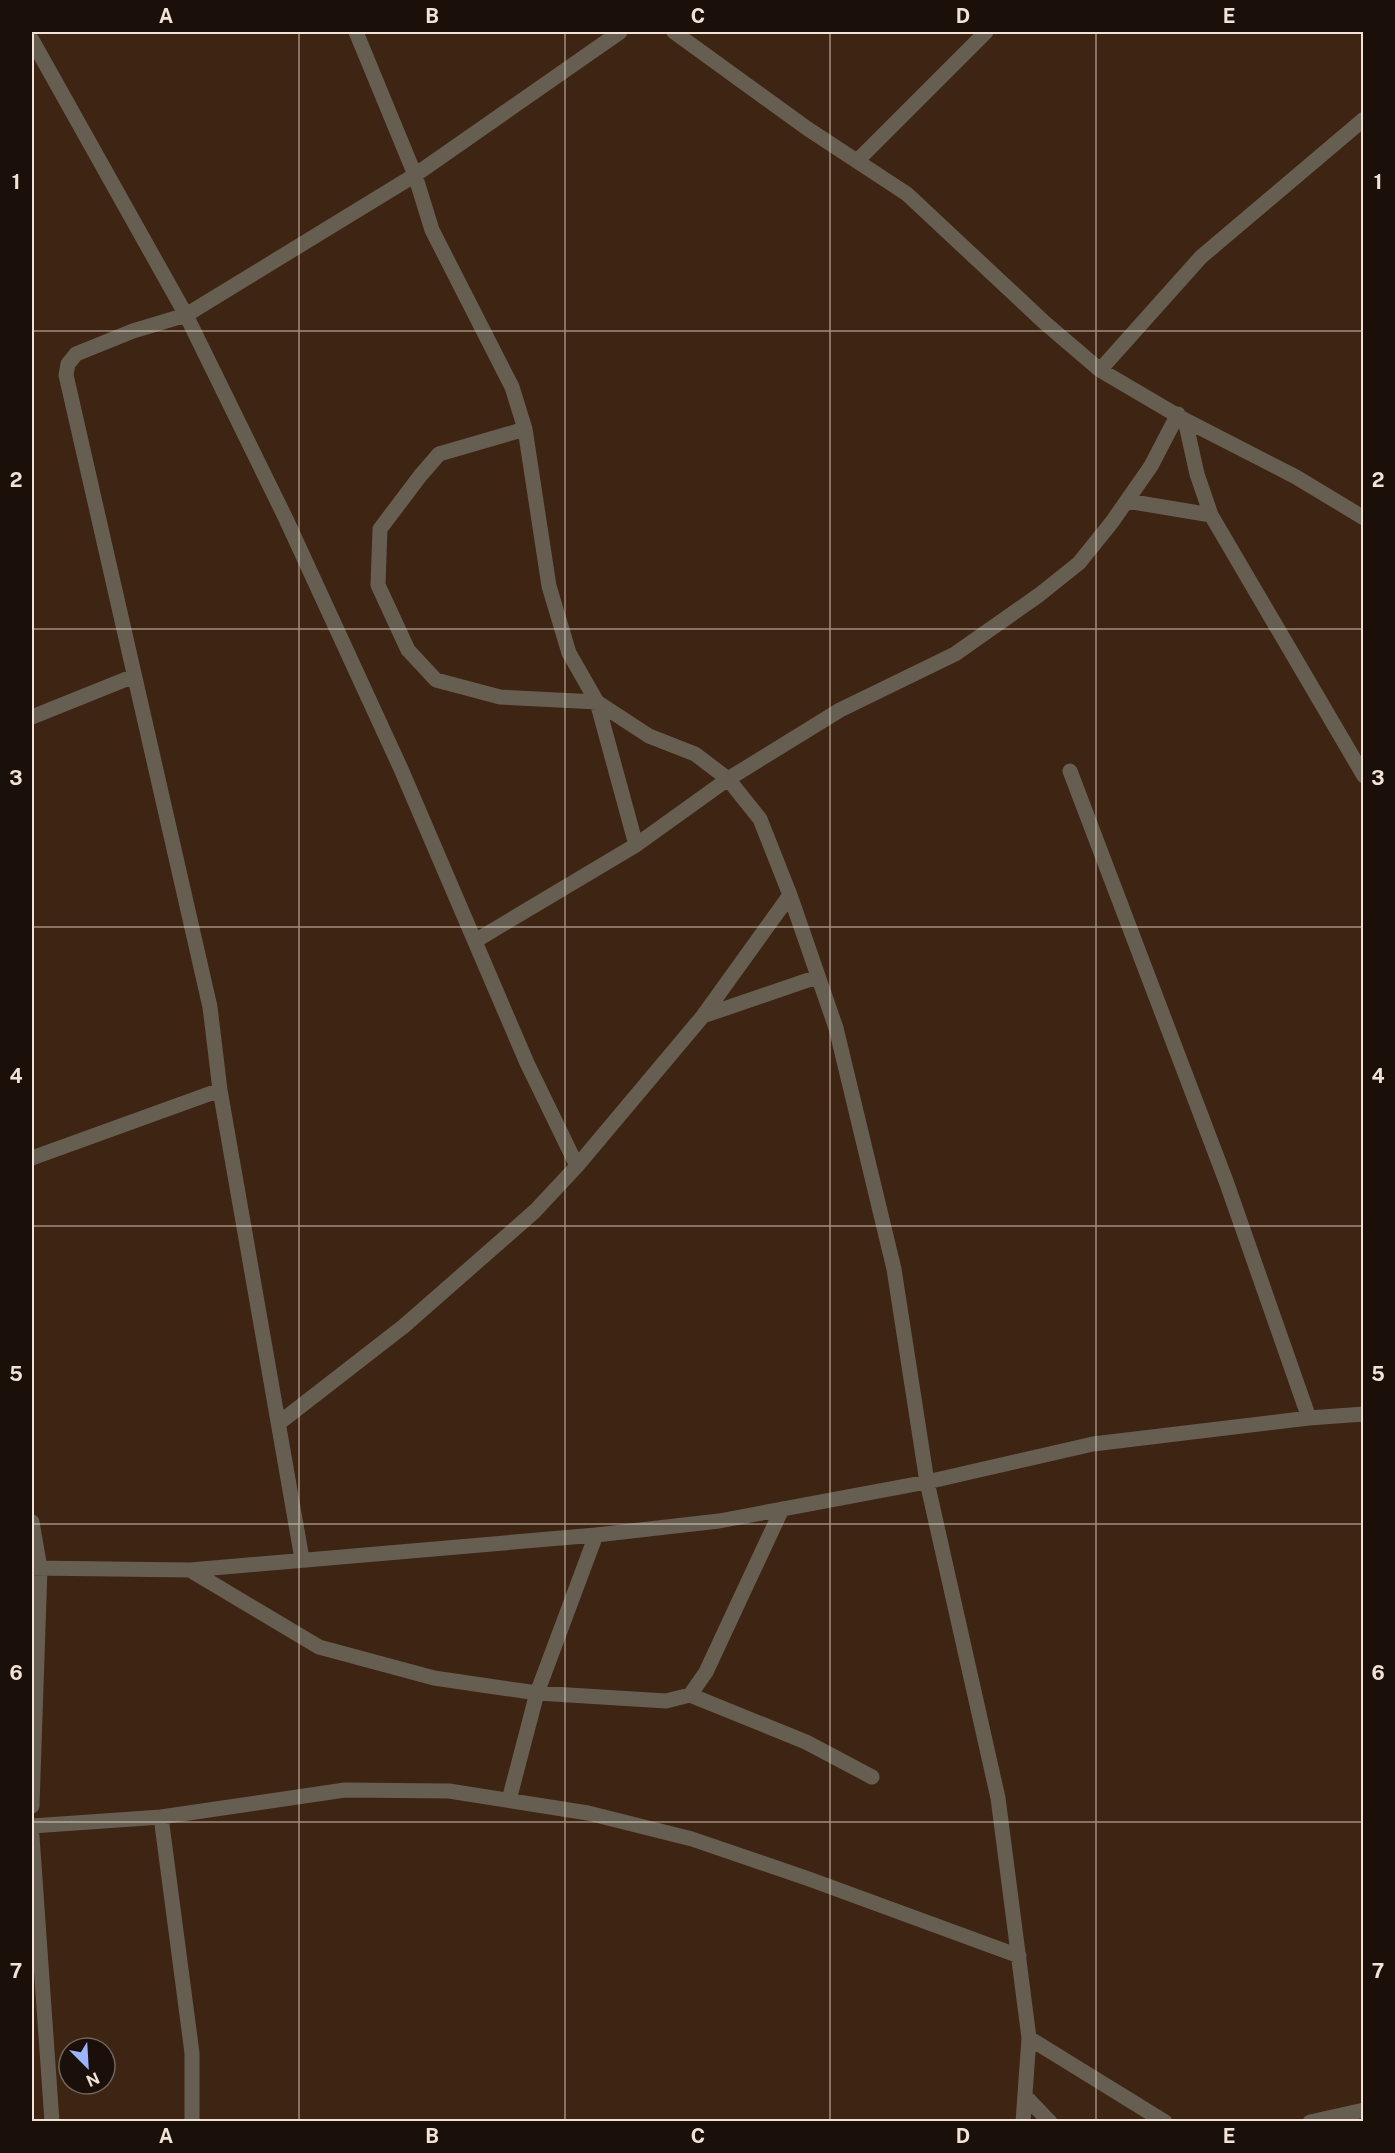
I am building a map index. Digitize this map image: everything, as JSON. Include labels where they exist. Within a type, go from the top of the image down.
[{"type":"street","points":[[356,32],[415,176],[432,230],[512,387],[525,429],[549,586],[569,653],[597,702],[636,845]]},
{"type":"street","points":[[302,1559],[220,1090],[210,1007],[66,375],[68,364],[76,354],[186,315],[415,176],[620,32]]},
{"type":"street","points":[[674,32],[808,129],[907,194],[1045,323],[1100,370],[1181,417],[1296,477],[1364,518]]},
{"type":"street","points":[[856,161],[986,32]]},
{"type":"street","points":[[32,40],[186,315],[280,508],[401,769],[527,1063],[577,1166]]},
{"type":"street","points":[[1100,370],[1201,257],[1364,119]]},
{"type":"street","points":[[475,941],[636,845],[728,778],[840,710],[954,654],[1030,602],[1079,562],[1127,501],[1181,417]]},
{"type":"street","points":[[1181,417],[1211,515],[1364,776]]},
{"type":"street","points":[[525,429],[439,454],[380,529],[378,585],[408,650],[436,680],[500,697],[597,702],[649,736],[695,754],[728,778],[760,819],[836,1028],[894,1269],[927,1482],[998,1798],[1029,2038],[1023,2121]]},
{"type":"street","points":[[1127,501],[1211,515]]},
{"type":"street","points":[[32,717],[134,676]]},
{"type":"street","points":[[1070,771],[1226,1181],[1309,1418]]},
{"type":"street","points":[[279,1423],[404,1326],[535,1212],[577,1166],[703,1016],[789,895]]},
{"type":"street","points":[[703,1016],[817,977]]},
{"type":"street","points":[[32,1158],[220,1090]]},
{"type":"street","points":[[36,1568],[190,1570],[596,1535],[719,1521],[927,1482],[1093,1444],[1309,1418],[1364,1414]]},
{"type":"street","points":[[690,1695],[706,1672],[782,1509]]},
{"type":"street","points":[[32,1522],[36,1568],[32,1806]]},
{"type":"street","points":[[509,1800],[537,1693],[596,1535]]},
{"type":"street","points":[[190,1570],[319,1647],[434,1678],[537,1693],[666,1701],[690,1695],[806,1742],[872,1777]]},
{"type":"street","points":[[32,1826],[161,1817],[345,1790],[449,1791],[588,1813],[692,1839],[1019,1956]]},
{"type":"street","points":[[161,1817],[192,2053],[192,2121]]},
{"type":"street","points":[[32,1836],[52,2121]]},
{"type":"street","points":[[1029,2038],[1165,2121]]},
{"type":"street","points":[[1025,2096],[1050,2121]]},
{"type":"street","points":[[1310,2121],[1333,2119],[1364,2110]]}]
